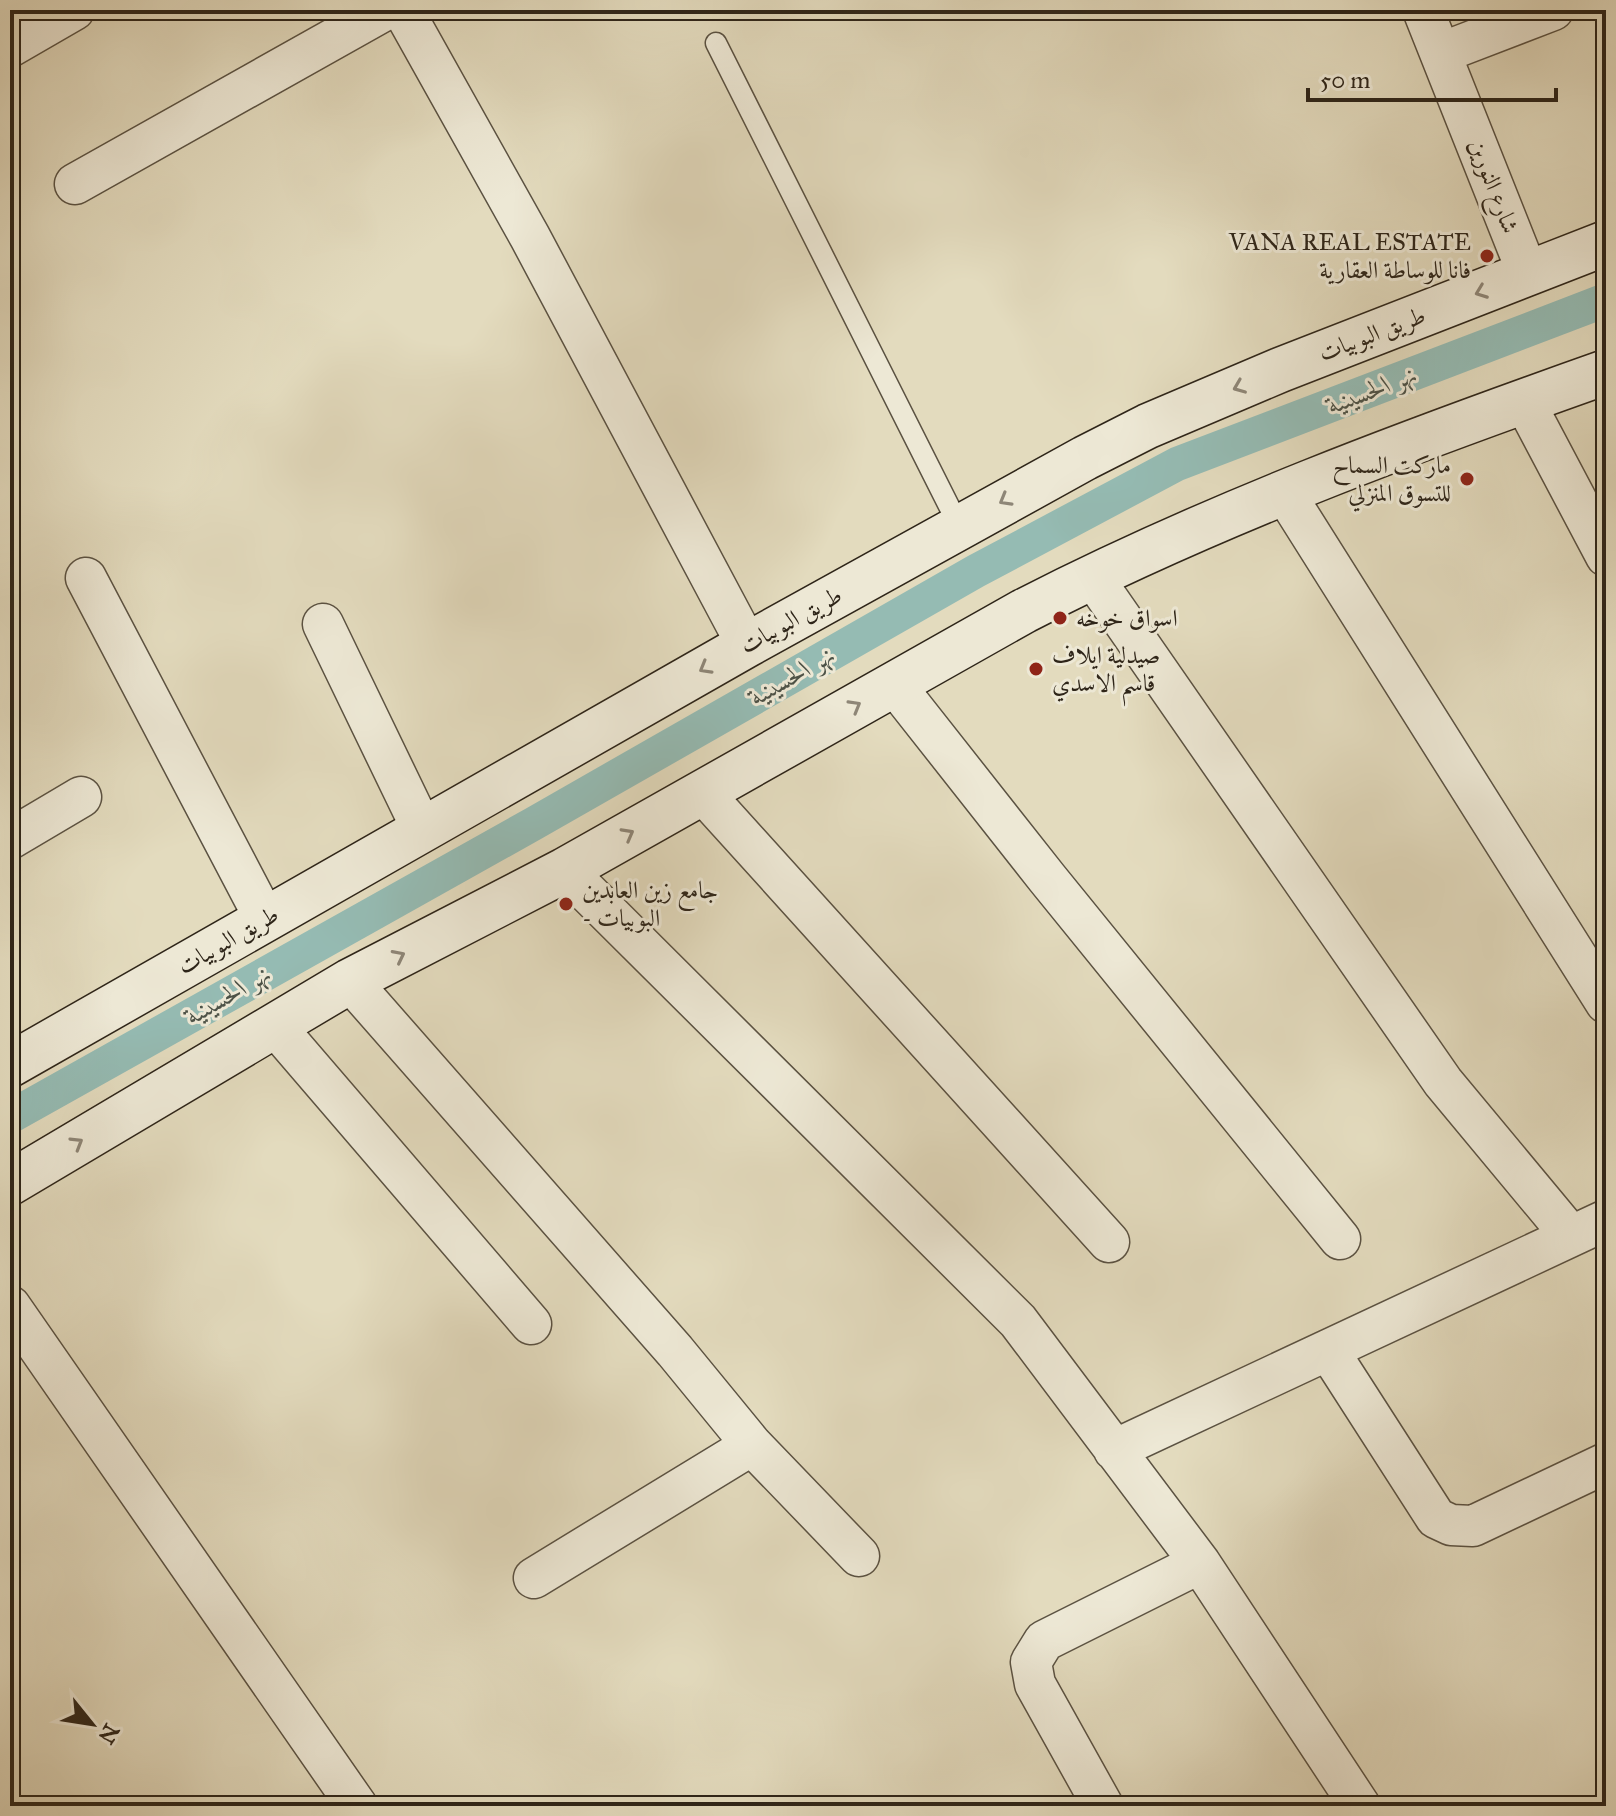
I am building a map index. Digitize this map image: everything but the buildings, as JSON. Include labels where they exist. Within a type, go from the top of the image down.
[{"type":"main road","name":"طريق البوبيات","points":[[10,1065],[1021,491],[1161,420],[1280,370],[1606,243]]},
{"type":"main road","points":[[10,1183],[350,981],[565,870],[1024,611],[1092,576],[1284,492],[1606,372]]},
{"type":"street","points":[[10,47],[74,10]]},
{"type":"street","points":[[75,184],[385,10]]},
{"type":"street","points":[[403,10],[530,237],[747,645]]},
{"type":"street","name":"شارع النورين","points":[[1423,10],[1528,274]]},
{"type":"street","points":[[1441,53],[1553,10]]},
{"type":"street","points":[[1524,401],[1606,556]]},
{"type":"street","points":[[1284,492],[1606,1003]]},
{"type":"street","points":[[1092,576],[1443,1082],[1589,1228],[1114,1450]]},
{"type":"street","points":[[86,578],[265,919]]},
{"type":"street","points":[[323,624],[423,831]]},
{"type":"street","points":[[894,684],[1340,1239]]},
{"type":"street","points":[[702,792],[1109,1242]]},
{"type":"street","points":[[10,839],[81,797]]},
{"type":"street","points":[[565,870],[1018,1321],[1200,1563],[1360,1806]]},
{"type":"street","points":[[350,981],[675,1351],[752,1445],[859,1556]]},
{"type":"street","points":[[275,1026],[531,1324]]},
{"type":"street","points":[[10,1306],[357,1806]]},
{"type":"street","points":[[1328,1350],[1436,1518],[1451,1525],[1473,1526],[1606,1463]]},
{"type":"street","points":[[534,1578],[752,1445]]},
{"type":"street","points":[[1103,1806],[1035,1684],[1031,1662],[1044,1641],[1200,1563]]},
{"type":"lane","points":[[716,43],[959,526]]},
{"type":"waterway","name":"نهر الحسينية","points":[[10,1117],[976,571],[1177,464],[1606,300]]},
{"type":"place","name":"VANA REAL ESTATE فانا للوساطة العقارية","points":[[1487,256]]},
{"type":"place","name":"ماركت السماح للتسوق المنزلي","points":[[1467,479]]},
{"type":"place","name":"اسواق خوخه","points":[[1060,618]]},
{"type":"place","name":"صيدلية ايلاف قاسم الاسدي","points":[[1036,669]]},
{"type":"place","name":"جامع زين العابدين - البوبيات","points":[[566,904]]}]
